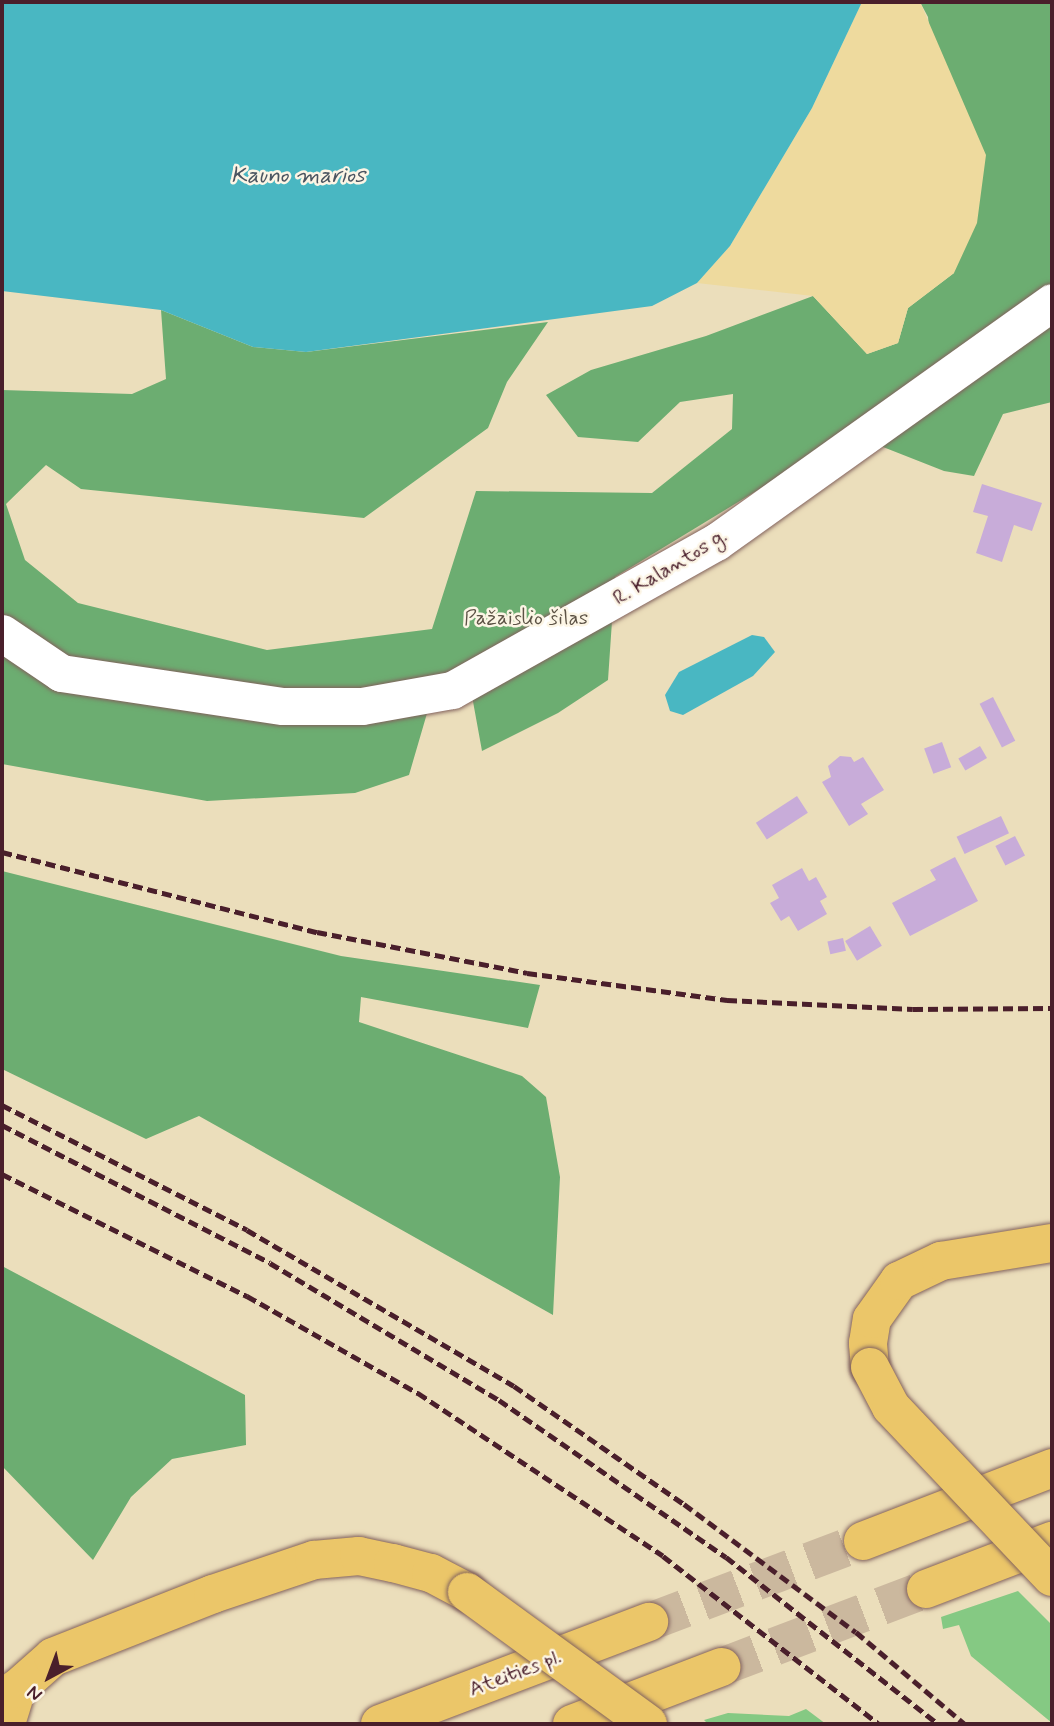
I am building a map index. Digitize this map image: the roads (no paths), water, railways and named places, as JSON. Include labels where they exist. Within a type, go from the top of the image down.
[{"type":"main road","points":[[1052,1243],[941,1261],[898,1281],[872,1319],[867,1343],[870,1367],[891,1407],[1052,1577]]},
{"type":"main road","points":[[863,1541],[1052,1468]]},
{"type":"main road","points":[[926,1589],[1052,1541]]},
{"type":"main road","points":[[6,1724],[17,1689],[53,1657],[213,1594],[314,1560],[359,1556],[431,1573],[467,1592],[648,1724]]},
{"type":"main road","name":"Ateities pl.","points":[[380,1724],[649,1622]]},
{"type":"main road","points":[[575,1724],[721,1667]]},
{"type":"street","name":"R. Kalantos g.","points":[[2,633],[61,673],[283,705],[362,706],[452,690],[716,542],[1052,302]]},
{"type":"water","name":"Kauno marios","points":[[2,2],[862,2],[812,108],[730,246],[697,283],[652,306],[306,352],[253,347],[161,310],[2,291]]},
{"type":"water","points":[[752,635],[764,637],[775,652],[753,676],[683,715],[670,711],[665,695],[679,672]]},
{"type":"tunnel","points":[[649,1622],[863,1541]]},
{"type":"tunnel","points":[[721,1667],[926,1589]]},
{"type":"railway","points":[[2,852],[317,932],[527,973],[727,1000],[913,1009],[1052,1008]]},
{"type":"railway","points":[[2,1105],[247,1230],[514,1386],[684,1504],[856,1632],[965,1724]]},
{"type":"railway","points":[[2,1125],[270,1263],[499,1400],[726,1557],[938,1724]]},
{"type":"railway","points":[[2,1174],[247,1296],[418,1393],[663,1556],[879,1724]]},
{"type":"park label","name":"Pažaislio šilas","points":[[526,618]]}]
